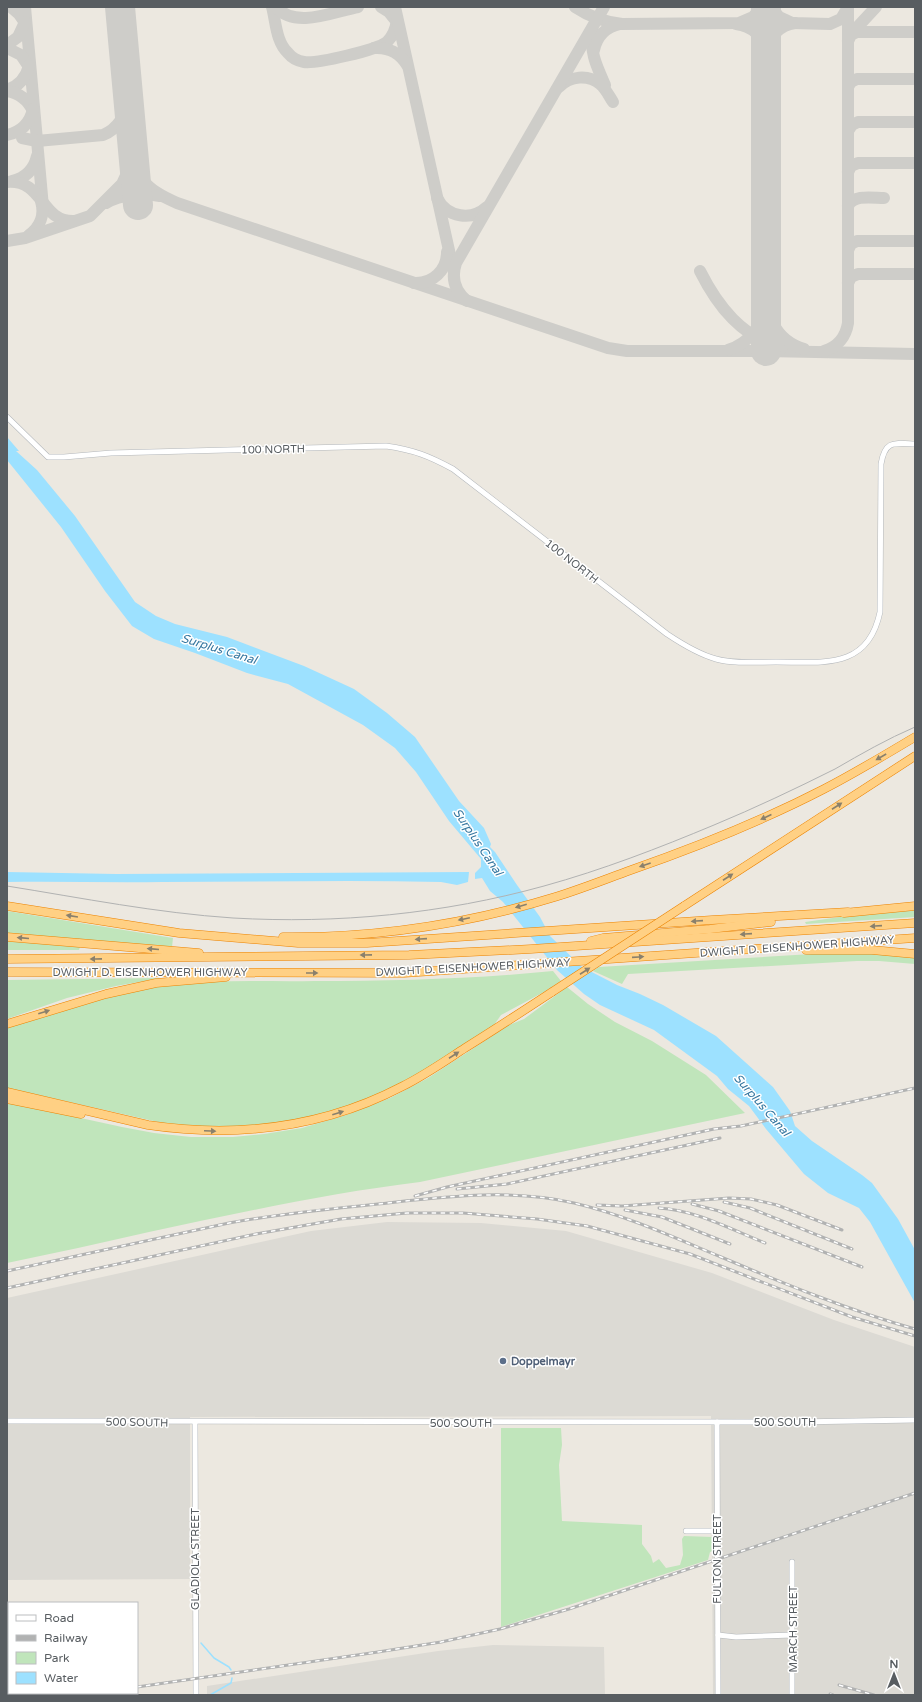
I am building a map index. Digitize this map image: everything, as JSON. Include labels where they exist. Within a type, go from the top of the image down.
[{"type":"highway","points":[[179,933],[231,937],[355,935],[435,926],[502,911],[539,901],[647,865],[734,832],[824,789],[915,737]]},
{"type":"highway","points":[[7,1092],[148,1125],[187,1130],[223,1131],[272,1128],[313,1120],[360,1106],[390,1093],[423,1075],[915,756]]},
{"type":"highway","points":[[7,906],[179,933],[298,943],[368,943],[518,932],[848,912],[915,906]]},
{"type":"highway","points":[[571,946],[603,938],[710,929],[848,912]]},
{"type":"highway","name":"DWIGHT D. EISENHOWER HIGHWAY","points":[[7,959],[409,955],[531,949],[915,923]]},
{"type":"highway","points":[[7,937],[247,957]]},
{"type":"highway","name":"DWIGHT D. EISENHOWER HIGHWAY","points":[[7,972],[404,973],[915,938]]},
{"type":"highway","points":[[737,950],[854,950],[915,954]]},
{"type":"highway","points":[[7,955],[61,959]]},
{"type":"highway","points":[[7,977],[40,972]]},
{"type":"highway","points":[[7,1024],[106,994],[156,983],[286,973]]},
{"type":"highway","points":[[7,1099],[168,1132],[187,1130]]},
{"type":"street","name":"100 NORTH","points":[[7,417],[48,457],[111,453],[386,446],[410,449],[432,457],[453,469],[684,646],[716,659],[735,662],[829,662],[854,654],[868,641],[877,628],[880,612],[881,464],[883,453],[888,446],[896,444],[915,444]]},
{"type":"street","name":"500 SOUTH","points":[[7,1421],[195,1423],[818,1422],[915,1420]]},
{"type":"street","name":"FULTON STREET","points":[[717,1422],[718,1695]]},
{"type":"street","name":"GLADIOLA STREET","points":[[195,1423],[196,1695]]},
{"type":"street","points":[[686,1531],[717,1531]]},
{"type":"street","name":"MARCH STREET","points":[[792,1562],[792,1695]]},
{"type":"street","points":[[718,1635],[736,1637],[793,1635]]},
{"type":"shaded area","points":[[387,1222],[481,1223],[566,1231],[712,1273],[834,1320],[915,1347],[915,1695],[713,1695],[711,1416],[190,1417],[190,1579],[7,1580],[7,1298],[311,1231]]},
{"type":"shaded area","points":[[493,1645],[604,1647],[605,1695],[207,1695],[207,1686],[438,1651]]},
{"type":"green space","points":[[915,910],[915,917],[806,924],[805,922],[854,915]]},
{"type":"green space","points":[[7,911],[173,938],[172,947],[7,935]]},
{"type":"green space","points":[[7,940],[80,947],[79,950],[7,950]]},
{"type":"green space","points":[[845,952],[915,957],[915,964],[857,961],[628,974],[622,984],[593,971],[599,967]]},
{"type":"green space","points":[[553,971],[561,981],[501,1015],[494,1025],[423,1071],[383,1092],[344,1108],[289,1122],[232,1128],[167,1124],[7,1088],[7,1028],[67,1007],[108,996],[149,988],[188,983],[242,981],[405,980],[464,978]]},
{"type":"green space","points":[[162,978],[116,986],[67,998],[7,1019],[7,980]]},
{"type":"green space","points":[[567,987],[588,1004],[615,1022],[652,1041],[706,1075],[745,1113],[420,1182],[284,1204],[7,1263],[7,1102],[122,1127],[154,1133],[191,1137],[233,1137],[302,1128],[346,1115],[390,1098],[428,1078],[509,1025],[524,1019]]},
{"type":"green space","points":[[501,1428],[561,1428],[562,1445],[559,1465],[562,1521],[642,1525],[642,1544],[651,1556],[653,1563],[659,1559],[666,1568],[680,1565],[683,1555],[682,1539],[684,1536],[713,1537],[715,1550],[710,1552],[708,1560],[501,1627]]},
{"type":"water","name":"Surplus Canal","points":[[7,437],[19,451],[16,451],[37,470],[75,516],[135,602],[156,616],[175,624],[227,637],[304,666],[354,689],[387,713],[415,737],[459,801],[484,828],[491,844],[490,847],[540,917],[550,936],[582,967],[617,985],[663,1005],[716,1036],[773,1087],[790,1111],[795,1126],[812,1141],[872,1183],[898,1219],[915,1250],[915,1303],[870,1222],[859,1208],[828,1193],[804,1174],[766,1129],[749,1106],[728,1089],[717,1076],[654,1030],[600,1005],[584,994],[557,970],[503,902],[490,891],[482,878],[475,879],[475,873],[481,867],[481,859],[449,821],[416,772],[395,748],[363,725],[288,684],[247,673],[154,639],[132,626],[105,591],[61,527],[7,460]]},
{"type":"water","points":[[7,872],[116,874],[469,872],[468,882],[457,885],[441,882],[371,881],[7,882]]},
{"type":"waterway","points":[[201,1643],[214,1658],[229,1667],[231,1670]]},
{"type":"waterway","points":[[210,1695],[231,1683],[232,1678]]},
{"type":"taxiway","points":[[11,7],[19,14],[26,24]]},
{"type":"taxiway","points":[[25,7],[43,207]]},
{"type":"taxiway","points":[[272,7],[277,32],[281,43],[291,56],[304,62],[333,59],[372,49],[381,45],[387,42],[391,37],[397,20]]},
{"type":"taxiway","points":[[276,7],[284,14],[304,18],[326,15],[358,7]]},
{"type":"taxiway","points":[[381,7],[389,12],[397,22]]},
{"type":"taxiway","points":[[395,7],[454,273]]},
{"type":"taxiway","points":[[575,7],[586,14],[597,18],[622,24],[739,23],[753,17],[762,7]]},
{"type":"taxiway","points":[[467,301],[457,289],[455,284],[454,274],[456,263],[604,7]]},
{"type":"taxiway","points":[[771,7],[779,17],[792,23],[830,24],[841,19],[848,7]]},
{"type":"taxiway","points":[[824,351],[837,344],[843,337],[848,323],[848,7]]},
{"type":"taxiway","points":[[850,35],[876,7]]},
{"type":"taxiway","points":[[7,45],[18,37],[25,22]]},
{"type":"taxiway","points":[[766,53],[772,37],[784,26],[795,23]]},
{"type":"taxiway","points":[[594,50],[600,36],[610,27],[620,24]]},
{"type":"taxiway","points":[[736,24],[747,27],[756,33],[760,37],[766,53]]},
{"type":"taxiway","points":[[593,31],[593,52],[605,85]]},
{"type":"taxiway","points":[[848,41],[851,35],[857,32],[915,32]]},
{"type":"taxiway","points":[[7,48],[21,55],[29,67]]},
{"type":"taxiway","points":[[374,48],[389,50],[397,54],[407,65]]},
{"type":"taxiway","points":[[7,90],[21,81],[29,66]]},
{"type":"taxiway","points":[[559,87],[568,80],[579,78],[590,79],[602,86],[613,102]]},
{"type":"taxiway","points":[[848,87],[851,82],[857,79],[915,79]]},
{"type":"taxiway","points":[[7,91],[15,93],[23,98],[33,111]]},
{"type":"taxiway","points":[[22,138],[37,141],[103,135],[114,129],[121,120],[126,110],[128,98]]},
{"type":"taxiway","points":[[7,135],[21,129],[30,119],[33,109]]},
{"type":"taxiway","points":[[848,131],[852,125],[858,122],[915,122]]},
{"type":"taxiway","points":[[132,142],[137,165],[143,180],[155,192],[177,203],[608,348],[627,351],[766,351],[915,354]]},
{"type":"taxiway","points":[[7,241],[25,238],[90,216],[122,184],[129,169],[132,155]]},
{"type":"taxiway","points":[[12,181],[21,178],[28,173],[34,165],[37,156]]},
{"type":"taxiway","points":[[848,172],[851,166],[858,163],[915,163]]},
{"type":"taxiway","points":[[7,182],[19,183],[28,187],[54,215],[63,219],[74,221]]},
{"type":"taxiway","points":[[106,203],[118,198],[132,195],[160,196]]},
{"type":"taxiway","points":[[437,198],[441,205],[447,210],[460,215],[467,216],[474,214],[487,207]]},
{"type":"taxiway","points":[[848,206],[851,202],[859,198],[884,198]]},
{"type":"taxiway","points":[[29,235],[33,232],[41,220],[41,201]]},
{"type":"taxiway","points":[[848,250],[851,244],[857,241],[915,241]]},
{"type":"taxiway","points":[[414,283],[421,283],[438,275],[445,265],[447,252]]},
{"type":"taxiway","points":[[700,271],[715,297],[733,319],[755,336],[782,348]]},
{"type":"taxiway","points":[[848,283],[851,277],[858,274],[915,274]]},
{"type":"taxiway","points":[[766,287],[768,308],[774,325],[785,339],[804,349]]},
{"type":"taxiway","points":[[728,350],[742,343],[754,332],[762,319],[765,303]]},
{"type":"runway","points":[[120,7],[138,205]]},
{"type":"runway","points":[[766,7],[766,351]]},
{"type":"tram line","points":[[7,886],[176,913],[233,918],[350,918],[390,915],[467,904],[506,896],[566,880],[609,866],[672,842],[729,819],[790,791],[915,727]]},
{"type":"railway","points":[[415,1196],[447,1187],[714,1129],[741,1126],[915,1088]]},
{"type":"railway","points":[[457,1189],[507,1184],[720,1138]]},
{"type":"railway","points":[[7,1271],[229,1223],[266,1217],[451,1197],[476,1195],[525,1196],[550,1198],[574,1203],[630,1220],[817,1296],[865,1314],[915,1329]]},
{"type":"railway","points":[[597,1205],[622,1206],[729,1198],[751,1199],[777,1205],[842,1230]]},
{"type":"railway","points":[[724,1202],[750,1208],[852,1249]]},
{"type":"railway","points":[[692,1204],[719,1211],[862,1267]]},
{"type":"railway","points":[[659,1208],[687,1212],[765,1243]]},
{"type":"railway","points":[[625,1210],[662,1217],[730,1244]]},
{"type":"railway","points":[[7,1288],[256,1234],[341,1219],[407,1213],[463,1213],[537,1219],[587,1226],[690,1254],[852,1317],[915,1336]]},
{"type":"railway","points":[[138,1687],[441,1642],[500,1629],[569,1609],[915,1493]]},
{"type":"railway","points":[[839,1685],[874,1695]]},
{"type":"railway","points":[[87,1695],[94,1694]]},
{"type":"place","name":"Doppelmayr","points":[[503,1361]]}]
